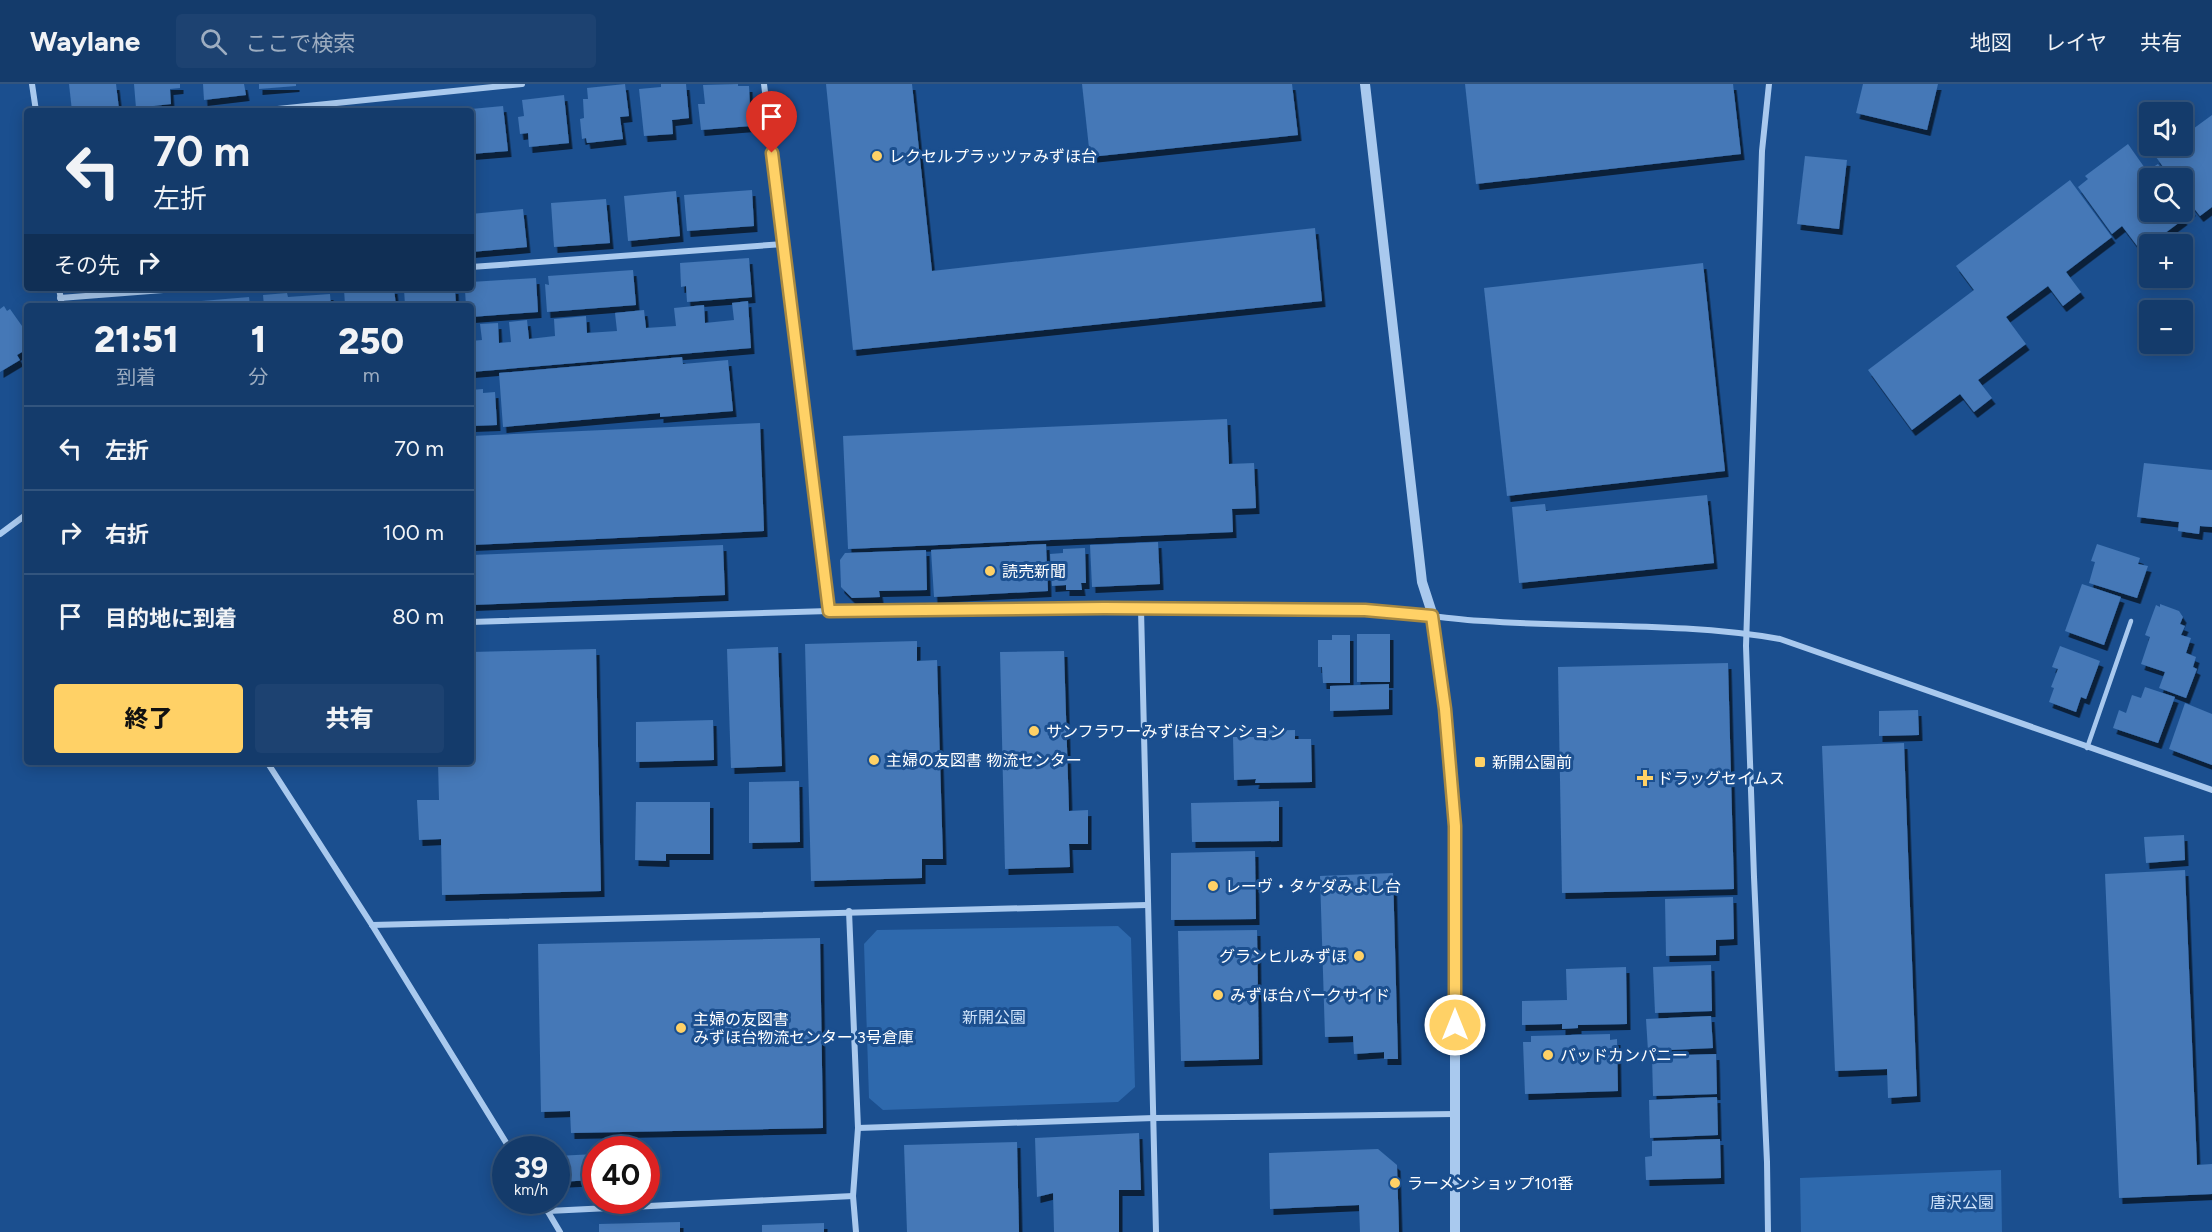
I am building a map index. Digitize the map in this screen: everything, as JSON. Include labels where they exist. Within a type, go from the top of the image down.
[{"type":"street","points":[[32,84],[36,108]]},
{"type":"street","points":[[287,108],[522,84]]},
{"type":"street","points":[[764,84],[829,611]]},
{"type":"street","points":[[1365,84],[1422,582],[1432,616],[1445,709],[1455,826],[1455,1232]]},
{"type":"street","points":[[1768,1232],[1747,633],[1762,151],[1769,84]]},
{"type":"street","points":[[474,267],[784,244]]},
{"type":"street","points":[[59,291],[61,303]]},
{"type":"street","points":[[60,298],[150,291]]},
{"type":"street","points":[[0,534],[24,516]]},
{"type":"street","points":[[1142,609],[1156,1232]]},
{"type":"street","points":[[474,622],[829,611],[1365,610],[1483,621],[1747,633],[1780,639],[2212,790]]},
{"type":"street","points":[[269,765],[372,925],[502,1136]]},
{"type":"street","points":[[372,925],[1147,905]]},
{"type":"street","points":[[849,912],[858,1128],[853,1196],[856,1232]]},
{"type":"street","points":[[858,1128],[1154,1118],[1455,1114]]},
{"type":"street","points":[[570,1210],[853,1196]]},
{"type":"street","points":[[550,1214],[560,1232]]},
{"type":"lane","points":[[2087,748],[2131,621]]},
{"type":"green space","name":"新開公園","points":[[1118,926],[1131,938],[1135,1087],[1118,1102],[883,1110],[869,1098],[864,944],[877,930]]},
{"type":"green space","name":"唐沢公園","points":[[2001,1170],[2002,1232],[1801,1232],[1800,1178]]},
{"type":"building","points":[[69,84],[116,84],[119,108],[72,108]]},
{"type":"building","points":[[134,84],[180,84],[180,88],[170,89],[171,104],[136,108]]},
{"type":"building","points":[[203,84],[244,84],[246,95],[204,100]]},
{"type":"building","points":[[259,84],[296,84],[296,86],[259,89]]},
{"type":"building","points":[[625,84],[629,116],[620,117],[623,139],[587,143],[586,138],[582,139],[580,119],[584,118],[583,99],[588,99],[587,88]]},
{"type":"building","points":[[661,84],[686,84],[689,118],[672,120],[673,134],[644,136],[639,89],[661,87]]},
{"type":"building","points":[[738,84],[738,86],[749,86],[751,126],[701,130],[698,104],[705,104],[703,85]]},
{"type":"building","name":"レクセルプラッツァみずほ台","points":[[826,84],[912,84],[932,271],[1315,228],[1322,301],[853,350]]},
{"type":"building","points":[[1082,84],[1292,84],[1298,135],[1090,157]]},
{"type":"building","points":[[1465,84],[1733,84],[1741,154],[1476,184]]},
{"type":"building","points":[[1863,84],[1938,84],[1927,130],[1856,113]]},
{"type":"building","points":[[564,95],[569,143],[529,147],[528,133],[520,134],[518,117],[524,116],[522,100]]},
{"type":"building","points":[[434,106],[434,108],[411,108]]},
{"type":"building","points":[[503,106],[508,151],[474,154],[474,109]]},
{"type":"building","points":[[2212,115],[2212,207],[2200,216],[2193,207],[2193,168],[2164,168],[2156,157],[2193,156],[2193,129]]},
{"type":"building","points":[[2128,144],[2145,168],[2139,168],[2139,222],[2180,222],[2164,234],[2139,234],[2139,248],[2122,226],[2112,234],[2078,187],[2088,179],[2085,176]]},
{"type":"building","points":[[1805,156],[1847,160],[1839,229],[1797,224]]},
{"type":"building","points":[[2070,180],[2112,237],[2066,272],[2081,292],[2063,306],[2048,286],[2006,317],[2026,344],[1978,380],[1992,398],[1974,412],[1960,394],[1912,430],[1868,370],[1974,290],[1956,266]]},
{"type":"building","points":[[752,190],[754,226],[687,231],[684,195]]},
{"type":"building","points":[[676,191],[680,236],[628,241],[624,196]]},
{"type":"building","points":[[606,199],[610,243],[554,247],[551,203]]},
{"type":"building","points":[[523,209],[527,247],[474,252],[474,214]]},
{"type":"building","points":[[749,258],[752,297],[687,302],[686,286],[681,287],[680,263]]},
{"type":"building","points":[[1703,263],[1725,471],[1507,496],[1484,288]]},
{"type":"building","points":[[633,270],[636,305],[547,312],[545,284],[549,285],[548,276]]},
{"type":"building","points":[[536,278],[538,312],[474,317],[474,303],[466,303],[465,291],[474,291],[474,282]]},
{"type":"building","points":[[344,291],[394,291],[396,303],[345,303]]},
{"type":"building","points":[[404,291],[455,291],[456,303],[405,303]]},
{"type":"building","points":[[287,293],[288,297],[330,294],[331,303],[264,303],[263,295]]},
{"type":"building","points":[[249,297],[250,303],[190,303]]},
{"type":"building","points":[[748,301],[751,348],[474,372],[474,341],[482,340],[480,324],[498,323],[499,343],[511,342],[509,322],[527,320],[529,339],[555,336],[554,319],[586,316],[587,333],[617,331],[615,313],[644,310],[646,328],[676,326],[674,308],[704,305],[705,323],[734,320],[732,303]]},
{"type":"building","points":[[4,306],[7,311],[10,309],[24,329],[24,351],[17,355],[20,360],[0,372],[0,309]]},
{"type":"building","points":[[682,357],[683,364],[728,360],[733,411],[660,417],[660,413],[503,427],[499,373]]},
{"type":"building","points":[[483,389],[483,393],[495,392],[497,425],[474,426],[474,390]]},
{"type":"building","points":[[1227,419],[1229,464],[1254,463],[1256,508],[1232,509],[1233,532],[848,549],[843,436]]},
{"type":"building","points":[[760,423],[764,531],[474,545],[474,436]]},
{"type":"building","points":[[2144,463],[2212,470],[2212,527],[2200,526],[2199,534],[2178,531],[2179,522],[2137,517]]},
{"type":"building","points":[[1707,495],[1714,563],[1519,583],[1512,507],[1545,504],[1546,511]]},
{"type":"building","points":[[1158,542],[1160,584],[1092,587],[1090,545]]},
{"type":"building","name":"読売新聞","points":[[1046,544],[1048,591],[934,597],[931,550]]},
{"type":"building","points":[[2097,544],[2140,558],[2138,564],[2148,566],[2137,598],[2089,583],[2095,562],[2091,561]]},
{"type":"building","points":[[723,545],[725,595],[474,605],[474,555]]},
{"type":"building","points":[[1085,548],[1086,583],[1081,583],[1082,590],[1066,590],[1066,585],[1052,586],[1050,554],[1063,553],[1063,549]]},
{"type":"building","points":[[926,550],[927,590],[879,591],[880,597],[852,598],[841,587],[840,560],[845,553]]},
{"type":"building","points":[[2082,584],[2121,597],[2104,645],[2065,631]]},
{"type":"building","points":[[2160,604],[2179,611],[2183,617],[2180,624],[2185,626],[2181,635],[2191,638],[2186,653],[2196,657],[2193,667],[2197,669],[2186,698],[2159,688],[2165,672],[2141,664],[2150,637],[2145,635],[2156,605],[2160,607]]},
{"type":"building","points":[[1357,634],[1390,634],[1390,682],[1357,682]]},
{"type":"building","points":[[1332,635],[1350,635],[1350,683],[1323,683],[1322,667],[1318,667],[1318,640],[1332,640]]},
{"type":"building","name":"主婦の友図書 物流センター","points":[[917,641],[917,661],[937,660],[943,859],[922,859],[922,878],[811,881],[805,644]]},
{"type":"building","points":[[2060,646],[2100,661],[2086,699],[2081,697],[2076,712],[2049,702],[2054,688],[2051,687],[2058,669],[2052,667]]},
{"type":"building","points":[[778,647],[782,766],[731,768],[727,649]]},
{"type":"building","points":[[596,649],[601,891],[442,895],[441,839],[419,840],[417,800],[439,800],[438,765],[474,765],[474,652]]},
{"type":"building","name":"サンフラワーみずほ台マンション","points":[[1064,651],[1069,811],[1088,810],[1088,844],[1069,844],[1070,867],[1005,869],[1000,652]]},
{"type":"building","name":"ドラッグセイムス","points":[[1728,663],[1734,889],[1562,893],[1558,667]]},
{"type":"building","points":[[1389,684],[1389,709],[1330,711],[1330,686]]},
{"type":"building","points":[[2145,687],[2175,697],[2158,743],[2113,728],[2119,710],[2126,713],[2132,695],[2141,698]]},
{"type":"building","points":[[2185,703],[2212,714],[2212,765],[2169,749]]},
{"type":"building","points":[[1918,710],[1919,735],[1879,736],[1879,711]]},
{"type":"building","points":[[713,720],[714,760],[636,762],[636,722]]},
{"type":"building","points":[[1295,730],[1295,739],[1311,739],[1312,782],[1255,783],[1256,779],[1234,780],[1233,737],[1255,737],[1255,731]]},
{"type":"building","points":[[1904,743],[1917,1096],[1888,1098],[1887,1069],[1835,1071],[1822,746]]},
{"type":"building","points":[[799,781],[800,842],[749,843],[749,782]]},
{"type":"building","points":[[1279,801],[1279,841],[1192,842],[1191,803]]},
{"type":"building","points":[[636,802],[710,802],[710,854],[666,854],[666,861],[635,860]]},
{"type":"building","points":[[2184,835],[2185,860],[2146,863],[2144,837]]},
{"type":"building","name":"レーヴ・タケダみよし台","points":[[1255,851],[1256,919],[1171,920],[1171,853]]},
{"type":"building","points":[[2185,870],[2197,1165],[2212,1164],[2212,1194],[2119,1198],[2105,874]]},
{"type":"building","name":"グランヒルみずほ","points":[[1393,873],[1398,1059],[1384,1059],[1384,1052],[1354,1054],[1353,1036],[1325,1037],[1320,876]]},
{"type":"building","points":[[1733,897],[1734,939],[1716,940],[1716,955],[1666,956],[1665,899]]},
{"type":"building","name":"みずほ台パークサイド","points":[[1257,930],[1259,1059],[1181,1061],[1178,931]]},
{"type":"building","name":"主婦の友図書 みずほ台物流センター 3号倉庫","points":[[820,938],[823,1128],[571,1133],[570,1111],[541,1112],[538,944]]},
{"type":"building","points":[[1711,965],[1712,1011],[1655,1013],[1653,967]]},
{"type":"building","points":[[1626,967],[1627,1024],[1578,1025],[1578,1028],[1562,1029],[1562,1024],[1522,1025],[1522,1001],[1567,1000],[1566,969]]},
{"type":"building","points":[[1711,1016],[1713,1048],[1648,1051],[1646,1019]]},
{"type":"building","points":[[1610,1034],[1610,1040],[1617,1039],[1618,1091],[1525,1094],[1523,1042],[1531,1042],[1531,1036]]},
{"type":"building","points":[[1716,1054],[1717,1094],[1653,1096],[1652,1056]]},
{"type":"building","points":[[1717,1097],[1718,1135],[1650,1138],[1649,1100]]},
{"type":"building","points":[[1139,1133],[1141,1190],[1119,1190],[1119,1232],[1054,1232],[1053,1193],[1037,1197],[1035,1138]]},
{"type":"building","points":[[1720,1139],[1721,1178],[1646,1180],[1645,1157],[1652,1156],[1652,1141]]},
{"type":"building","points":[[1017,1142],[1019,1232],[907,1232],[904,1145]]},
{"type":"building","points":[[1378,1149],[1397,1165],[1399,1232],[1360,1232],[1359,1205],[1270,1209],[1269,1153]]},
{"type":"building","points":[[570,1155],[582,1155],[582,1181],[570,1181]]},
{"type":"building","points":[[680,1222],[680,1232],[599,1232],[599,1224]]},
{"type":"building","points":[[824,1223],[824,1232],[762,1232],[762,1225]]},
{"type":"place","name":"レクセルプラッツァみずほ台","points":[[877,156]]},
{"type":"place","name":"読売新聞","points":[[990,571]]},
{"type":"place","name":"サンフラワーみずほ台マンション","points":[[1034,731]]},
{"type":"place","name":"主婦の友図書 物流センター","points":[[874,760]]},
{"type":"place","name":"新開公園前","points":[[1480,762]]},
{"type":"place","name":"ドラッグセイムス","points":[[1645,778]]},
{"type":"place","name":"レーヴ・タケダみよし台","points":[[1213,886]]},
{"type":"place","name":"グランヒルみずほ","points":[[1359,956]]},
{"type":"place","name":"みずほ台パークサイド","points":[[1218,995]]},
{"type":"place","name":"主婦の友図書 みずほ台物流センター 3号倉庫","points":[[681,1028]]},
{"type":"place","name":"バッドカンパニー","points":[[1548,1055]]},
{"type":"place","name":"ラーメンショップ101番","points":[[1395,1183]]},
{"type":"route","points":[[772,153],[829,611],[1104,608],[1365,610],[1432,616],[1445,709],[1455,826],[1455,1025]]}]
